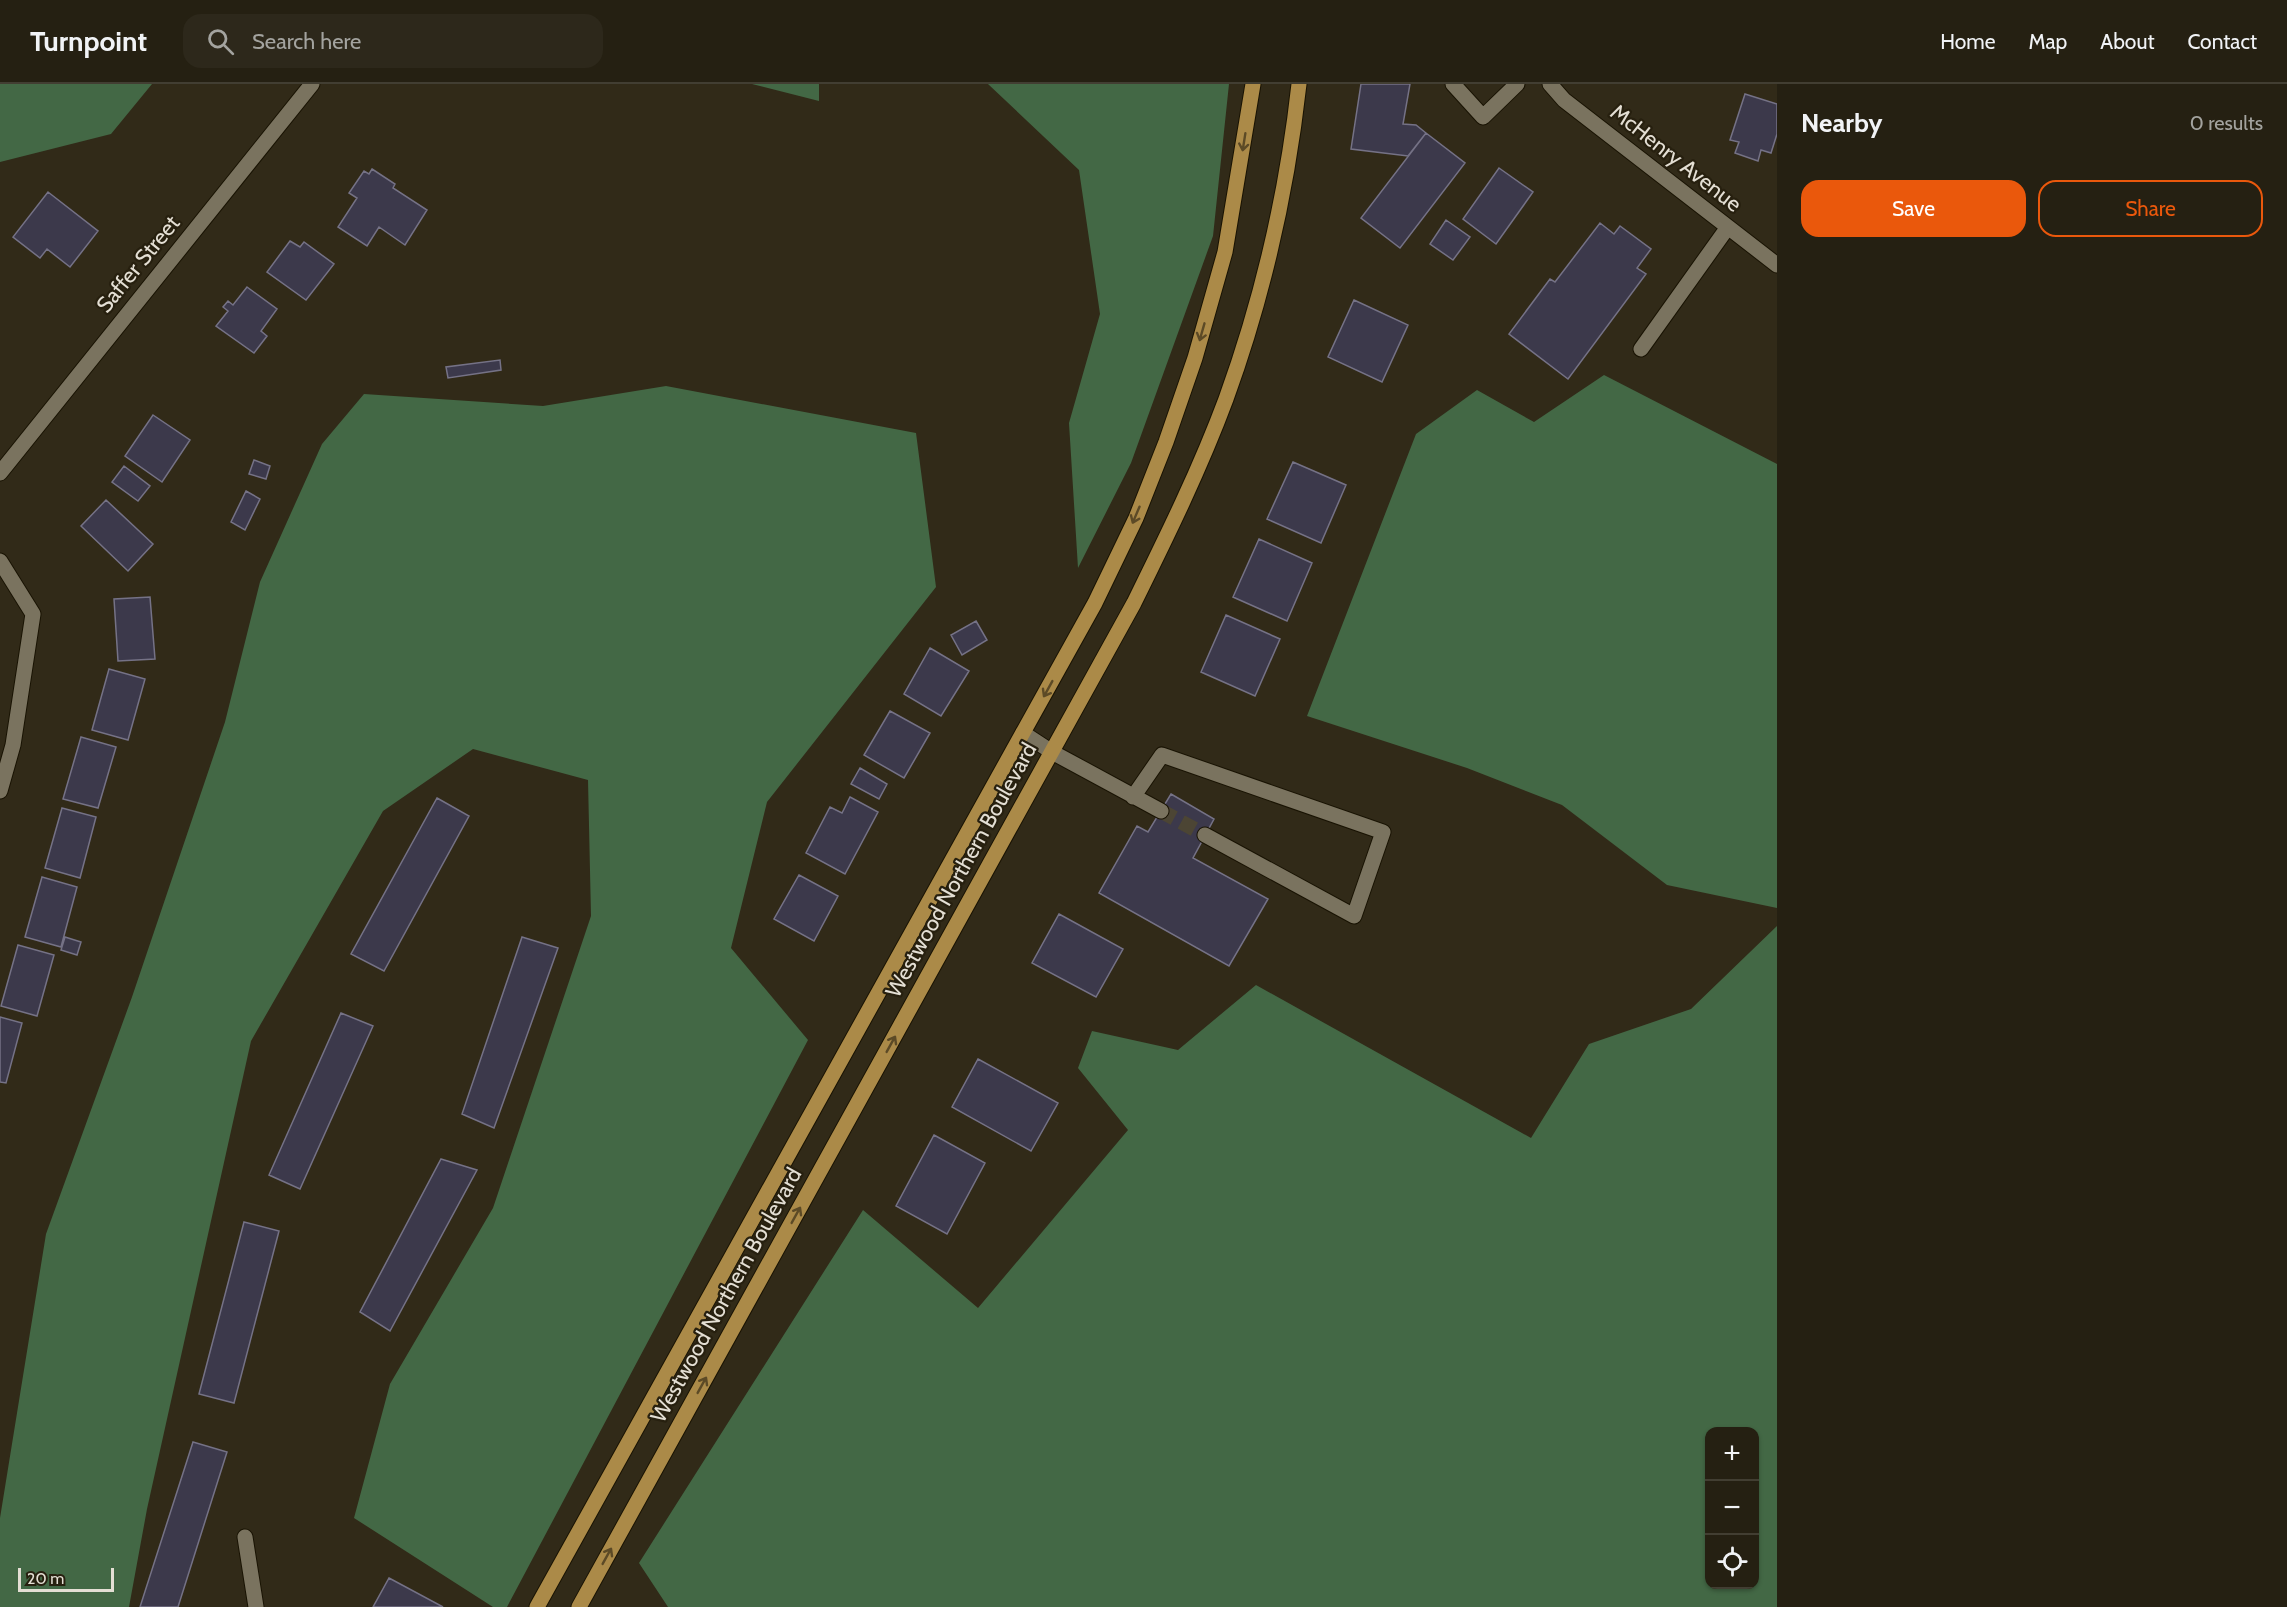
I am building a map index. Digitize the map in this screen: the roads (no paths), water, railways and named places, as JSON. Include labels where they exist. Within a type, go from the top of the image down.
[{"type":"main road","name":"Westwood Northern Boulevard","points":[[537,1607],[1095,603],[1136,518],[1166,442],[1195,358],[1225,252],[1253,84]]},
{"type":"main road","name":"Westwood Northern Boulevard","points":[[579,1607],[1139,593],[1185,499],[1226,400],[1258,302],[1278,225],[1299,84]]},
{"type":"street","name":"Saffer Street","points":[[0,473],[312,84]]},
{"type":"street","points":[[1453,84],[1483,117],[1517,84]]},
{"type":"street","name":"McHenry Avenue","points":[[1550,84],[1564,100],[1777,265]]},
{"type":"street","points":[[1641,349],[1728,227]]},
{"type":"street","points":[[0,561],[33,614],[6,743],[0,791]]},
{"type":"street","points":[[1023,733],[1052,752],[1161,812]]},
{"type":"street","points":[[1133,796],[1162,755],[1383,832],[1354,916],[1205,835]]},
{"type":"street","points":[[246,1537],[256,1607]]},
{"type":"tunnel","points":[[1161,811],[1205,835]]}]
